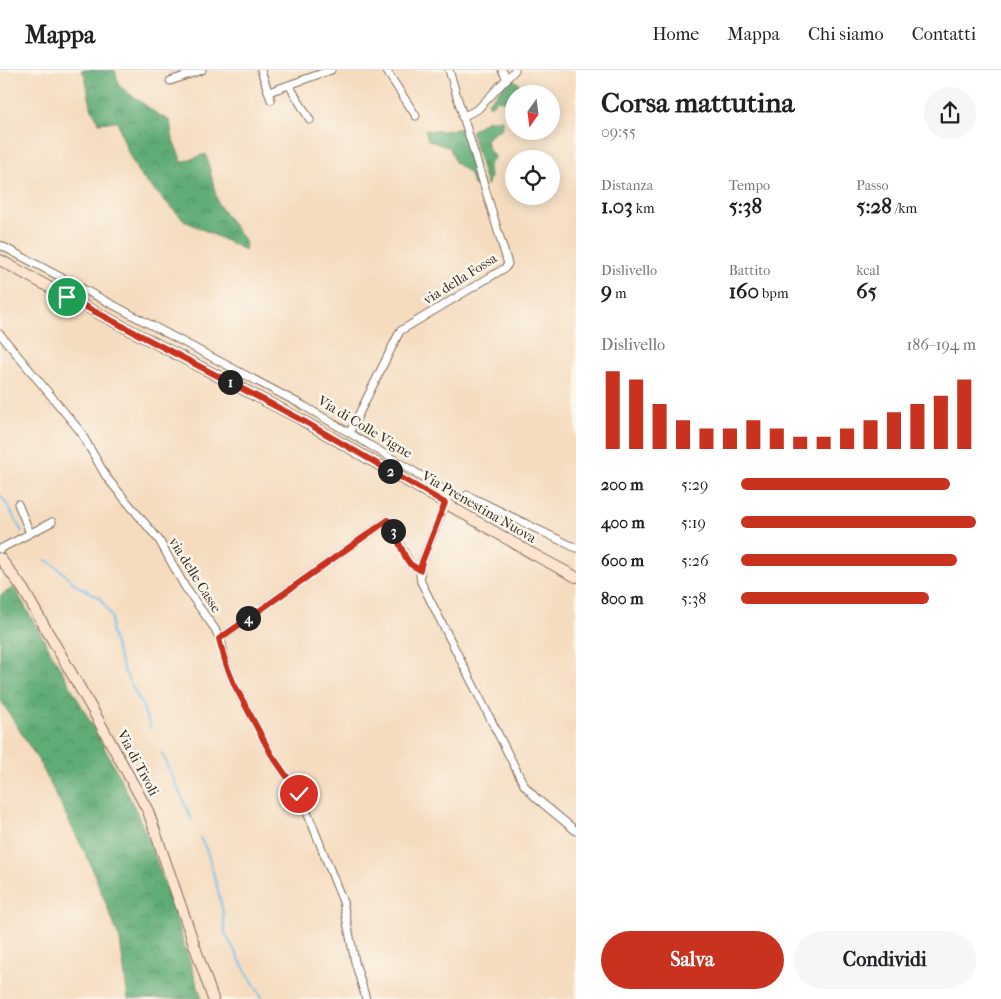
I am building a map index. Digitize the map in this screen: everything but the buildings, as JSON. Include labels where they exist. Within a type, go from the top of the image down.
[{"type":"main road","name":"Via Prenestina Nuova","points":[[0,260],[300,419],[576,577]]},
{"type":"main road","name":"Via di Tivoli","points":[[0,558],[20,584],[148,811],[213,999]]},
{"type":"street","points":[[170,81],[202,70]]},
{"type":"street","points":[[261,70],[270,96],[309,74],[331,70]]},
{"type":"street","points":[[386,70],[416,116]]},
{"type":"street","name":"via della Fossa","points":[[350,432],[400,332],[505,268],[508,264],[449,70]]},
{"type":"street","points":[[502,70],[507,79]]},
{"type":"street","points":[[462,117],[476,110],[515,70]]},
{"type":"street","points":[[289,85],[310,120]]},
{"type":"street","name":"Via di Colle Vigne","points":[[0,245],[350,432],[446,490],[448,495],[445,503]]},
{"type":"street","name":"via delle Casse","points":[[0,334],[80,431],[106,478],[160,542],[185,587],[219,639],[234,684],[271,754],[302,800],[341,897],[355,962],[366,999]]},
{"type":"street","points":[[467,495],[576,548]]},
{"type":"street","points":[[445,503],[422,562],[420,570],[422,584],[522,781],[533,795],[576,831]]},
{"type":"street","points":[[18,504],[30,533]]},
{"type":"street","points":[[219,639],[388,520],[406,558],[410,564],[420,570]]},
{"type":"street","points":[[0,549],[52,522]]},
{"type":"green space","points":[[81,70],[115,70],[119,86],[170,121],[173,140],[182,162],[206,154],[218,204],[246,243],[245,250],[185,221],[140,176],[127,150],[117,121],[99,123],[91,107],[85,76]]},
{"type":"green space","points":[[512,78],[520,85],[505,85]]},
{"type":"green space","points":[[505,85],[505,102],[497,100],[490,106],[488,102]]},
{"type":"green space","points":[[488,120],[502,120],[502,128],[486,139],[488,149],[495,157],[489,164],[490,177],[487,186],[471,131]]},
{"type":"green space","points":[[464,128],[483,188],[481,189],[473,184],[470,174],[455,162],[450,148],[428,140],[425,130],[443,131]]},
{"type":"green space","points":[[14,587],[93,727],[137,813],[164,882],[202,999],[128,999],[120,940],[90,863],[40,763],[0,699],[0,596]]},
{"type":"waterway","points":[[0,495],[22,532]]},
{"type":"waterway","points":[[46,560],[57,567],[76,585],[100,598],[112,617],[111,631],[124,671],[141,703],[151,729]]},
{"type":"waterway","points":[[162,753],[192,820]]},
{"type":"waterway","points":[[200,838],[207,851],[217,887],[225,933],[263,999]]},
{"type":"route","points":[[67,297],[300,419],[445,503],[420,570],[410,564],[406,558],[388,520],[219,639],[234,684],[271,754],[299,794]]}]
